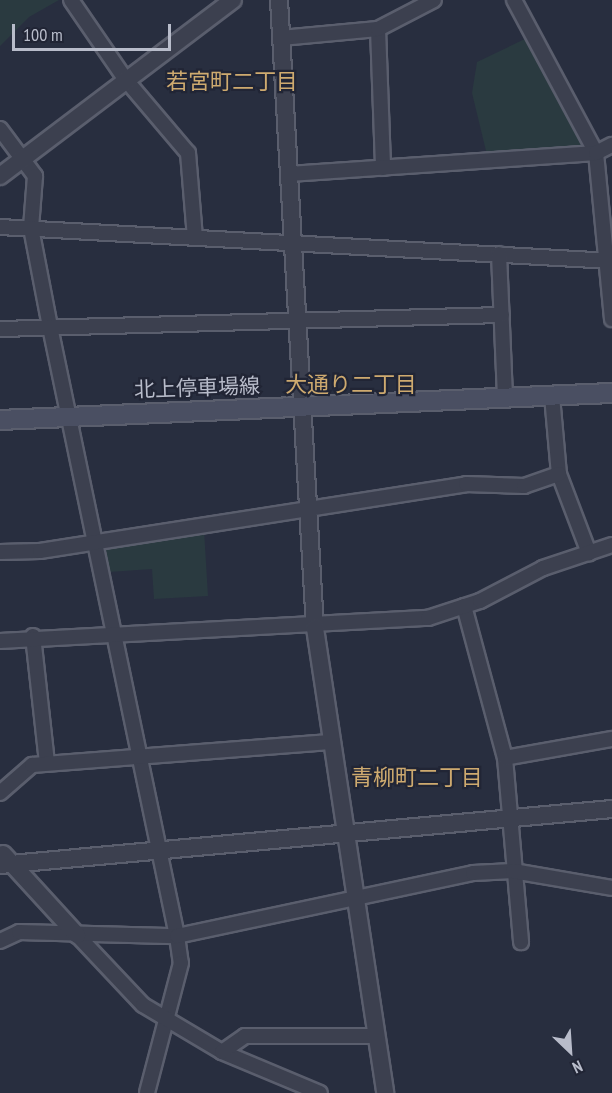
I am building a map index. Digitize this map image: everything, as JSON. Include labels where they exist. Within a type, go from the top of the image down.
[{"type":"main road","name":"北上停車場線","points":[[0,420],[612,393]]},
{"type":"street","points":[[71,0],[126,80],[157,110],[188,153],[195,238]]},
{"type":"street","points":[[0,176],[233,0]]},
{"type":"street","points":[[279,0],[315,628],[333,742],[353,898],[385,1093]]},
{"type":"street","points":[[281,38],[378,29],[434,0]]},
{"type":"street","points":[[514,0],[596,153],[612,319]]},
{"type":"street","points":[[378,29],[383,168]]},
{"type":"street","points":[[0,129],[24,158],[35,176],[32,228],[50,327],[112,635],[161,847],[177,936],[181,963],[147,1093]]},
{"type":"street","points":[[289,174],[596,153],[612,146]]},
{"type":"street","points":[[0,227],[608,261]]},
{"type":"street","points":[[499,254],[505,398]]},
{"type":"street","points":[[0,329],[298,323],[502,315]]},
{"type":"street","points":[[552,396],[559,474],[589,553]]},
{"type":"street","points":[[0,552],[94,541],[308,510],[466,484],[524,486],[559,474]]},
{"type":"street","points":[[0,641],[33,636],[315,628],[428,618],[464,606],[612,545]]},
{"type":"street","points":[[464,606],[505,758],[513,871],[521,942]]},
{"type":"street","points":[[33,636],[47,763]]},
{"type":"street","points":[[505,758],[612,740]]},
{"type":"street","points":[[0,793],[32,765],[333,742]]},
{"type":"street","points":[[3,859],[612,809]]},
{"type":"street","points":[[3,859],[143,1005],[222,1052],[320,1093]]},
{"type":"street","points":[[0,941],[19,932],[177,936],[473,873],[513,871],[612,888]]},
{"type":"street","points":[[222,1052],[245,1036],[376,1036]]},
{"type":"shaded area","points":[[0,0],[59,0],[29,17],[0,46]]},
{"type":"shaded area","points":[[527,38],[584,148],[487,155],[472,93],[477,62]]},
{"type":"shaded area","points":[[204,530],[208,596],[154,599],[152,569],[109,572],[105,543]]},
{"type":"district","name":"若宮町二丁目","points":[[232,82]]},
{"type":"district","name":"大通り二丁目","points":[[351,385]]},
{"type":"district","name":"青柳町二丁目","points":[[417,778]]}]
